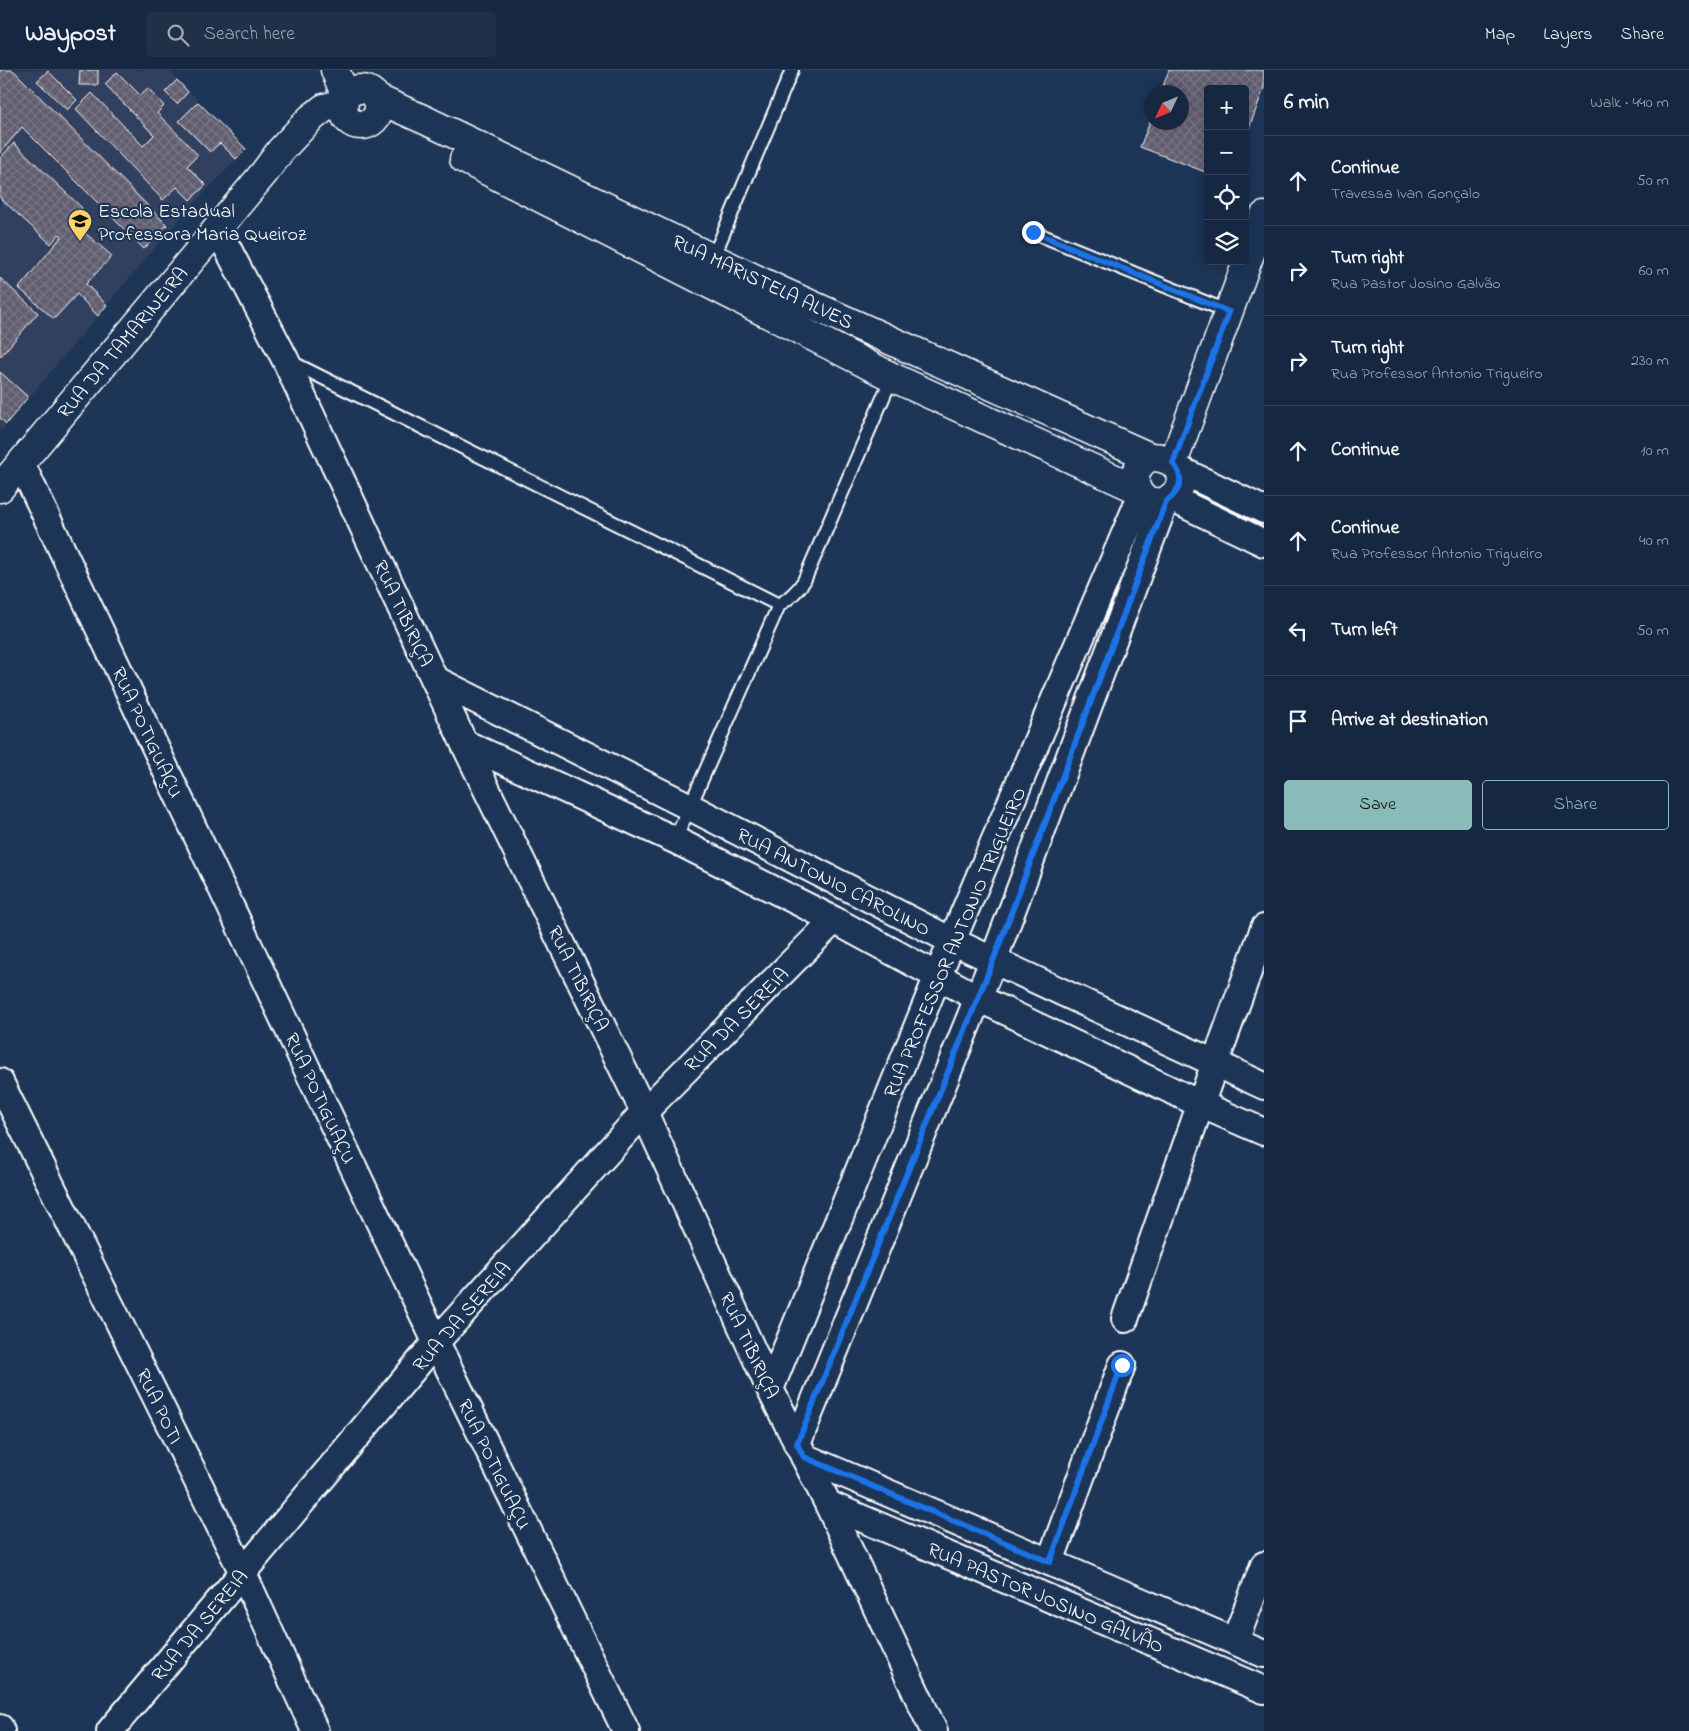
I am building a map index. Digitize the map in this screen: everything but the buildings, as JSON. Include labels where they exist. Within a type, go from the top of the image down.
[{"type":"street","points":[[335,70],[362,99]]},
{"type":"street","name":"RUA DA TAMARINEIRA","points":[[0,488],[264,173],[288,158],[362,99]]},
{"type":"street","name":"RUA MARISTELA ALVES","points":[[362,99],[434,124],[792,296],[1165,462],[1264,510]]},
{"type":"street","name":"RUA MARISTELA ALVES","points":[[362,99],[892,377],[1154,496],[1264,543]]},
{"type":"street","points":[[1165,462],[1216,346],[1264,216]]},
{"type":"street","name":"RUA TIBIRIÇA","points":[[217,228],[285,359],[464,743],[644,1112],[770,1389],[828,1504],[934,1731]]},
{"type":"street","points":[[1142,462],[1165,462],[1180,476],[1179,488],[1154,496],[1134,480],[1136,470],[1142,462]]},
{"type":"street","name":"RUA POTIGUAÇU","points":[[21,463],[436,1342],[626,1731]]},
{"type":"street","name":"RUA PROFESSOR ANTONIO TRIGUEIRO","points":[[770,1389],[952,941],[1154,496]]},
{"type":"street","name":"RUA PROFESSOR ANTONIO TRIGUEIRO","points":[[801,1450],[993,961],[1154,496]]},
{"type":"street","name":"RUA ANTONIO CAROLINO","points":[[436,680],[952,941],[1264,1086]]},
{"type":"street","name":"RUA ANTONIO CAROLINO","points":[[464,743],[675,840],[834,920],[978,998],[1200,1104],[1264,1132]]},
{"type":"street","name":"RUA DA SEREIA","points":[[110,1731],[436,1342],[644,1112],[834,920]]},
{"type":"street","points":[[1125,1319],[1214,1063],[1264,928]]},
{"type":"street","name":"RUA POTI","points":[[0,1082],[242,1573],[315,1731]]},
{"type":"street","points":[[1050,1562],[1122,1365]]},
{"type":"street","name":"RUA PASTOR JOSINO GALVÃO","points":[[801,1450],[1050,1562],[1264,1654]]},
{"type":"street","name":"RUA PASTOR JOSINO GALVÃO","points":[[828,1504],[1264,1690]]},
{"type":"street","points":[[1236,1641],[1264,1564]]},
{"type":"lane","points":[[714,258],[792,70]]},
{"type":"lane","points":[[1033,232],[1229,312]]},
{"type":"lane","points":[[285,359],[779,605]]},
{"type":"lane","points":[[675,840],[779,605],[798,591],[804,581],[892,377]]},
{"type":"shaded area","name":"Escola Estadual Professora Maria Queiroz","points":[[0,70],[168,70],[246,149],[174,225],[0,432]]},
{"type":"place","name":"Escola Estadual Professora Maria Queiroz","points":[[80,242]]},
{"type":"route","points":[[1033,232],[1229,312],[1173,463],[1180,476],[1179,488],[1166,502],[993,961],[797,1444],[804,1457],[1050,1562],[1122,1365]]}]
